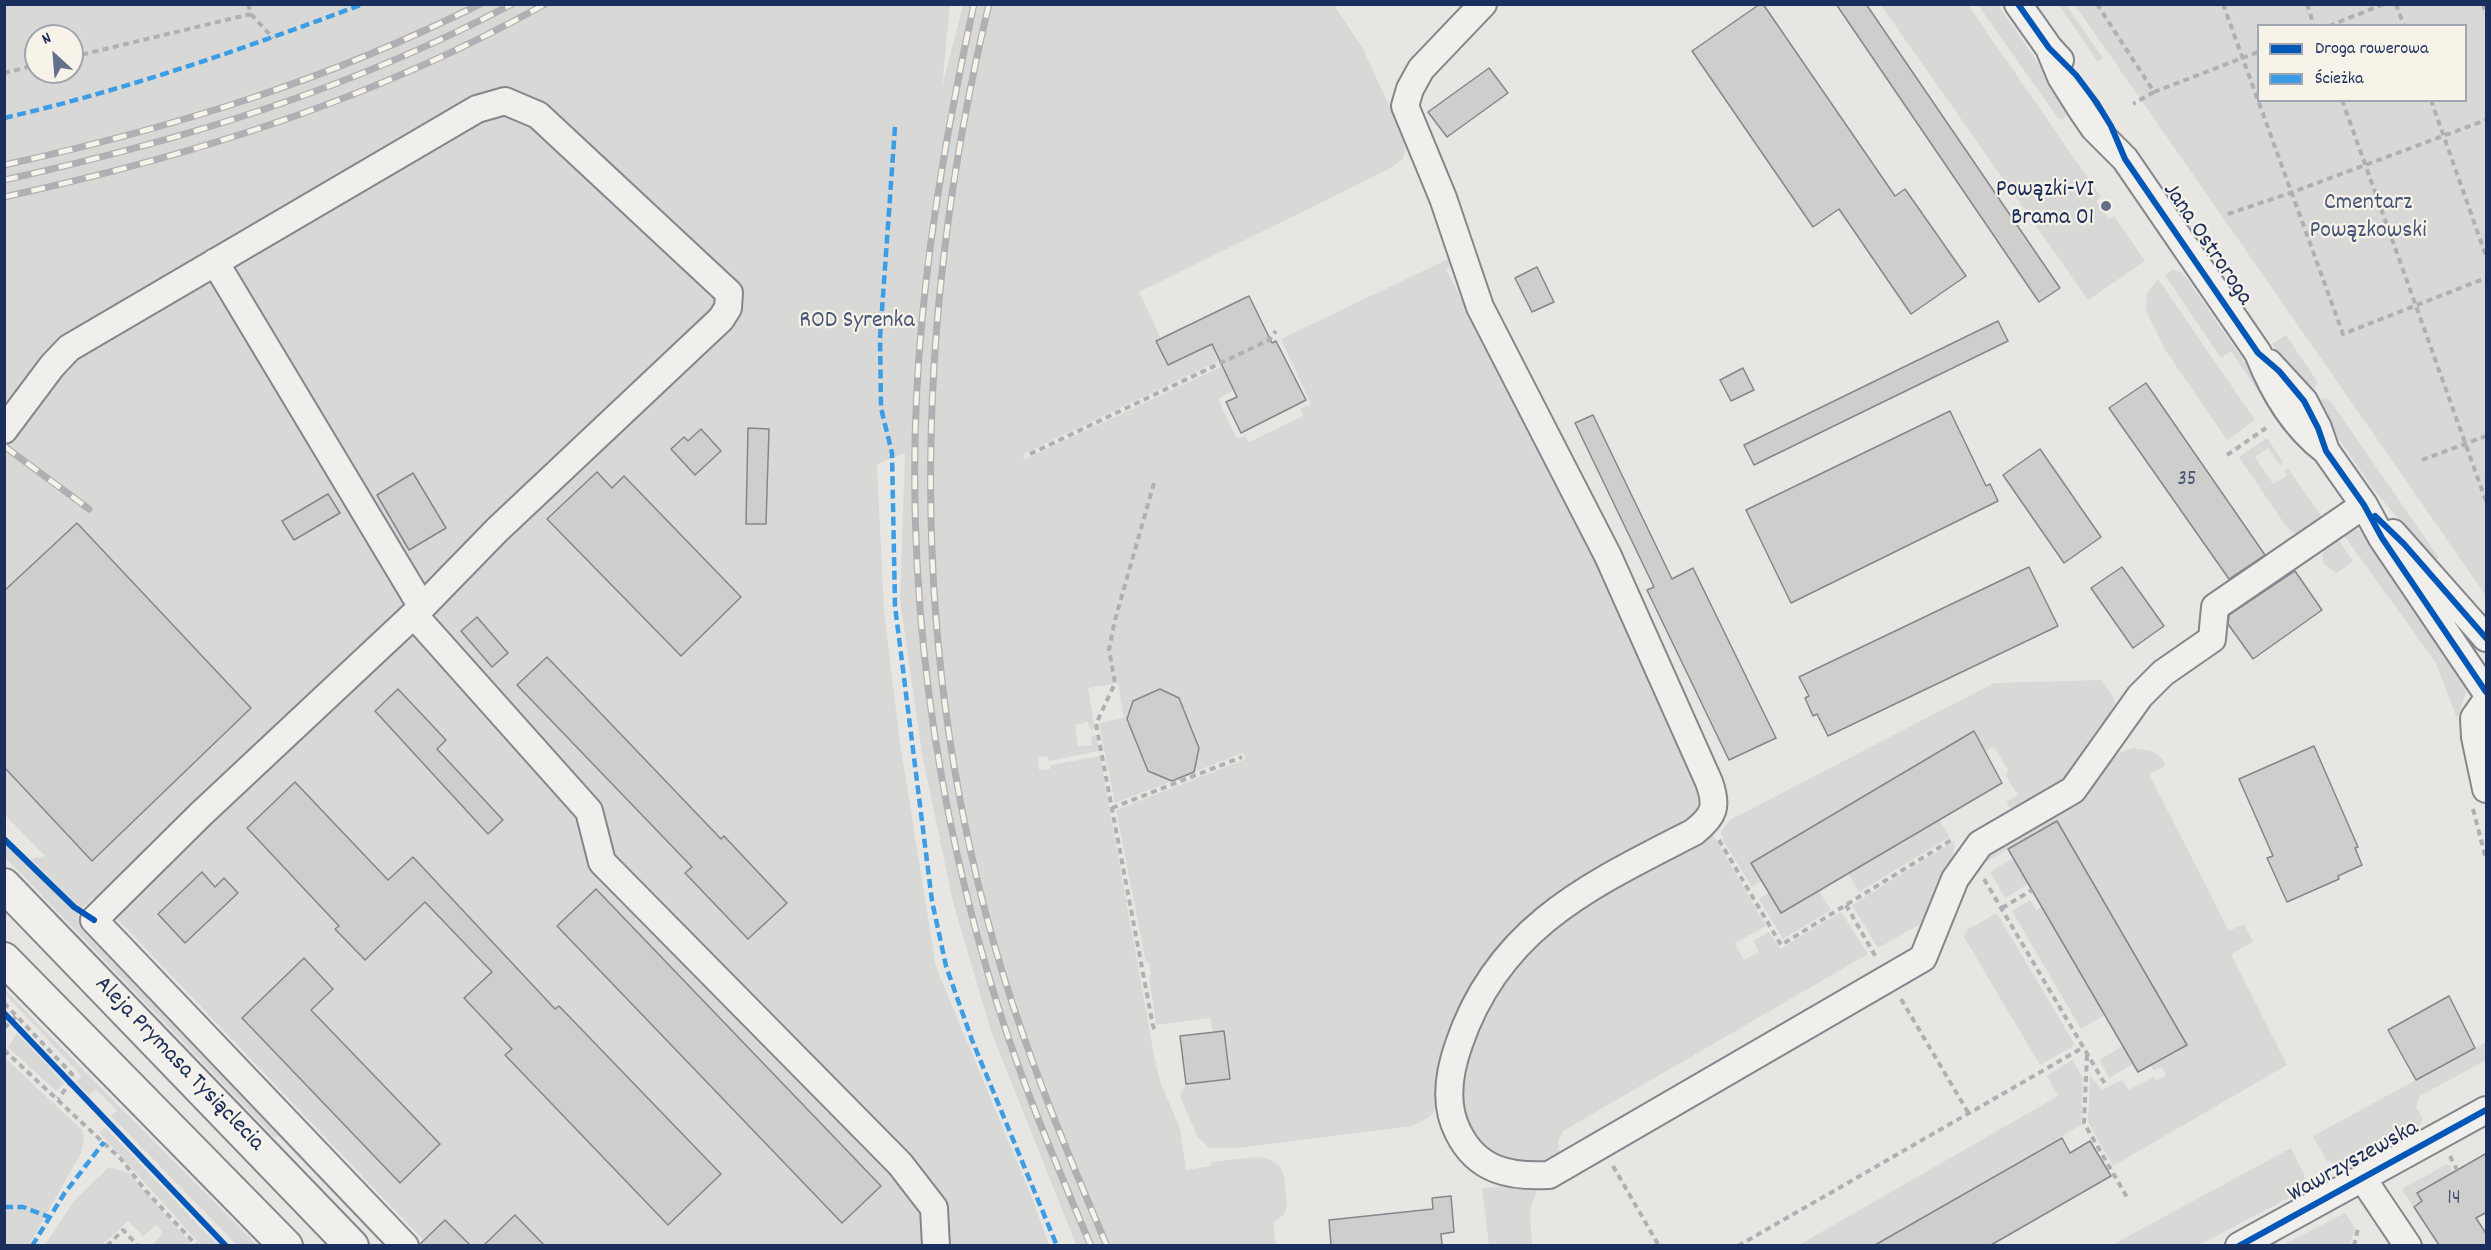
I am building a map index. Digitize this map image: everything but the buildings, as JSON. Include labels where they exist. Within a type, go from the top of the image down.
[{"type":"main road","name":"Aleja Prymasa Tysiąclecia","points":[[4,885],[352,1245]]},
{"type":"main road","name":"Aleja Prymasa Tysiąclecia","points":[[4,959],[286,1245]]},
{"type":"street","points":[[1483,4],[1421,69],[1410,88],[1405,106],[1443,198],[1480,307],[1608,556],[1714,794],[1714,807],[1708,821],[1694,832],[1596,883],[1551,915],[1509,955],[1492,976],[1470,1013],[1456,1051],[1450,1077],[1449,1107],[1454,1124],[1470,1150],[1494,1169],[1523,1177],[1549,1175],[1923,958],[1955,879],[1974,852],[2073,790],[2140,696],[2163,673],[2212,639],[2215,607],[2364,506]]},
{"type":"street","name":"Jana Ostroroga","points":[[2018,4],[2049,48],[2076,75],[2097,103],[2114,131],[2125,159],[2258,353],[2279,371],[2304,401],[2318,428],[2326,451],[2487,692]]},
{"type":"street","points":[[4,430],[52,366],[69,348],[477,109],[505,101],[538,115],[729,293],[728,308],[721,319],[497,530],[418,611],[201,814],[94,920],[405,1245]]},
{"type":"street","points":[[215,262],[418,611],[590,811],[602,862],[900,1164],[934,1208],[936,1245]]},
{"type":"street","name":"Jana Ostroroga","points":[[2364,506],[2404,544],[2487,638]]},
{"type":"street","points":[[2487,700],[2474,718],[2487,789]]},
{"type":"street","name":"Wawrzyszewska","points":[[2239,1245],[2487,1110]]},
{"type":"street","points":[[2363,1179],[2408,1245]]},
{"type":"path","points":[[248,4],[251,14],[273,38]]},
{"type":"path","points":[[2097,4],[2154,92]]},
{"type":"path","points":[[2223,4],[2257,100]]},
{"type":"path","points":[[2307,4],[2313,24]]},
{"type":"path","points":[[2334,24],[2384,4]]},
{"type":"path","points":[[2396,4],[2403,24]]},
{"type":"path","points":[[2483,4],[2487,14]]},
{"type":"path","points":[[84,54],[251,14]]},
{"type":"path","points":[[2133,104],[2154,92],[2257,53]]},
{"type":"path","points":[[4,73],[24,68]]},
{"type":"path","points":[[2258,102],[2343,334],[2487,278]]},
{"type":"path","points":[[2343,102],[2487,501]]},
{"type":"path","points":[[2432,102],[2487,256]]},
{"type":"path","points":[[2228,214],[2487,120]]},
{"type":"path","points":[[1030,454],[1269,340],[1276,331]]},
{"type":"path","points":[[2227,455],[2266,428]]},
{"type":"path","points":[[2422,460],[2487,436]]},
{"type":"path","points":[[1155,483],[1115,620],[1109,650],[1115,683],[1096,724],[1156,1032]]},
{"type":"path","points":[[1112,808],[1242,757]]},
{"type":"path","points":[[1708,821],[1781,945],[1954,838],[1974,852],[1981,872],[2105,1084]]},
{"type":"path","points":[[4,839],[74,907],[94,920]]},
{"type":"path","points":[[2002,908],[2032,890]]},
{"type":"path","points":[[1846,905],[1969,1114]]},
{"type":"path","points":[[4,1003],[14,1018],[76,1088]]},
{"type":"path","points":[[4,1013],[14,1018]]},
{"type":"path","points":[[4,1028],[14,1018]]},
{"type":"path","points":[[1738,1245],[2084,1047]]},
{"type":"path","points":[[4,1050],[132,1171],[146,1191],[197,1245]]},
{"type":"path","points":[[2087,1054],[2084,1123],[2128,1198]]},
{"type":"path","points":[[58,1099],[71,1082]]},
{"type":"path","points":[[1601,1145],[1659,1245]]},
{"type":"path","points":[[2449,1155],[2457,1170]]},
{"type":"path","points":[[2354,1245],[2358,1228]]},
{"type":"path","points":[[107,1245],[123,1230],[138,1245]]},
{"type":"shaded area","points":[[4,5],[950,5],[942,87],[963,5],[1334,5],[1362,47],[1402,133],[1405,148],[1403,159],[1387,170],[1139,292],[1161,339],[1156,341],[1250,326],[1256,338],[1218,357],[1219,361],[1025,453],[1023,460],[1223,366],[1234,390],[1218,399],[1237,439],[1245,436],[1249,442],[1303,416],[1300,409],[1311,404],[1281,339],[1448,259],[1450,266],[1446,269],[1599,566],[1699,795],[1696,813],[1643,846],[1466,999],[1446,1043],[1441,1097],[1433,1114],[1412,1126],[1237,1148],[1210,1148],[1198,1138],[1180,1096],[1186,1084],[1230,1079],[1224,1031],[1213,1033],[1210,1018],[1156,1025],[1149,963],[1146,963],[1116,810],[1246,759],[1243,753],[1194,772],[1199,748],[1179,698],[1160,689],[1133,701],[1127,719],[1148,771],[1172,781],[1115,803],[1099,723],[1124,718],[1118,683],[1088,688],[1095,729],[1090,730],[1088,722],[1075,725],[1078,746],[1092,745],[1091,736],[1096,735],[1099,751],[1049,761],[1048,756],[1038,757],[1039,770],[1050,769],[1051,765],[1100,756],[1155,1060],[1160,1081],[1180,1129],[1186,1170],[1211,1166],[1212,1162],[1256,1157],[1266,1158],[1280,1166],[1284,1177],[1287,1206],[1284,1215],[1273,1222],[1276,1245],[1076,1245],[991,1031],[953,902],[922,754],[900,600],[905,453],[877,464],[884,611],[900,743],[936,967],[1032,1198],[1049,1245],[428,1245],[106,907],[94,897],[81,909],[31,859],[45,856],[5,815]]},
{"type":"shaded area","points":[[1881,5],[1968,5],[2101,197],[2096,201],[2109,219],[2114,216],[2145,261],[2088,300]]},
{"type":"shaded area","points":[[1978,5],[1998,5],[2072,112],[2062,119],[2058,118]]},
{"type":"shaded area","points":[[2059,5],[2066,5],[2103,58],[2098,62]]},
{"type":"shaded area","name":"Cmentarz Powązkowski","points":[[2075,5],[2486,5],[2486,596]]},
{"type":"shaded area","points":[[2172,270],[2182,272],[2279,411],[2274,415],[2231,351],[2221,358],[2165,275]]},
{"type":"shaded area","points":[[2158,279],[2255,420],[2227,440],[2166,351],[2148,315],[2147,293]]},
{"type":"shaded area","points":[[2286,335],[2317,381],[2316,386],[2307,393],[2272,344]]},
{"type":"shaded area","points":[[2324,398],[2329,399],[2439,558],[2434,561],[2375,491],[2314,404]]},
{"type":"shaded area","points":[[2267,438],[2283,462],[2280,465],[2268,448],[2255,457],[2273,484],[2287,476],[2284,471],[2288,468],[2324,520],[2301,534],[2292,532],[2285,525],[2239,457]]},
{"type":"shaded area","points":[[2356,528],[2360,530],[2464,682],[2466,692],[2458,717],[2436,663],[2343,534]]},
{"type":"shaded area","points":[[2337,538],[2353,561],[2337,573],[2324,564],[2322,555],[2326,545]]},
{"type":"shaded area","points":[[2102,680],[2114,698],[2116,712],[2068,779],[2017,809],[2009,807],[2006,802],[2018,795],[2006,776],[2008,770],[1994,747],[1986,751],[1973,731],[1751,863],[1762,881],[1752,887],[1724,842],[1721,832],[1730,820],[1994,683]]},
{"type":"shaded area","points":[[2133,748],[2152,751],[2163,760],[2165,766],[2149,774],[2229,931],[2244,924],[2253,942],[2231,954],[2287,1065],[2113,1166],[2088,1122],[2090,1075],[2102,1090],[2122,1080],[2128,1090],[2154,1077],[2156,1081],[2166,1075],[2162,1067],[2154,1071],[2150,1065],[2057,821],[1984,863],[1982,861],[1986,852],[2116,754]]},
{"type":"shaded area","points":[[1939,820],[1950,837],[1859,892],[1848,873]]},
{"type":"shaded area","points":[[1712,833],[1766,926],[1735,943],[1744,960],[1759,952],[1753,941],[1769,932],[1780,949],[1841,912],[1868,954],[1563,1131],[1558,1141],[1561,1159],[1529,1170],[1485,1151],[1461,1120],[1459,1066],[1490,999],[1539,940],[1578,906]]},
{"type":"shaded area","points":[[1955,841],[1953,860],[1924,922],[1878,948],[1852,905]]},
{"type":"shaded area","points":[[4,842],[77,913],[101,941],[376,1228],[371,1233],[278,1136],[275,1138],[5,857]]},
{"type":"shaded area","points":[[2013,858],[2028,884],[2005,898],[1990,872]]},
{"type":"shaded area","points":[[1819,891],[1831,910],[1783,939],[1759,899],[1769,893],[1781,913]]},
{"type":"shaded area","points":[[2030,900],[2036,910],[2042,907],[2105,1015],[2081,1029],[2012,911]]},
{"type":"shaded area","points":[[1995,914],[1998,915],[2075,1045],[2040,1065],[1964,937],[1967,930]]},
{"type":"shaded area","points":[[4,989],[257,1245],[237,1245],[111,1116],[117,1111],[96,1089],[89,1095],[76,1082],[82,1076],[5,994]]},
{"type":"shaded area","points":[[17,1033],[64,1083],[56,1091],[8,1047]]},
{"type":"shaded area","points":[[2486,1042],[2486,1060],[2420,1096],[2416,1107],[2423,1118],[2421,1124],[2344,1167],[2326,1160],[2313,1136]]},
{"type":"shaded area","points":[[2123,1046],[2133,1064],[2109,1078],[2099,1060]]},
{"type":"shaded area","points":[[4,1057],[82,1130],[84,1138],[81,1153],[29,1245],[5,1245]]},
{"type":"shaded area","points":[[2072,1060],[2083,1078],[2081,1125],[1875,1245],[1797,1246],[2058,1096],[2047,1076]]},
{"type":"shaded area","points":[[105,1127],[219,1245],[201,1245],[100,1133]]},
{"type":"shaded area","points":[[2291,1148],[2305,1180],[2300,1190],[2292,1196],[2199,1245],[2112,1245]]},
{"type":"shaded area","points":[[2447,1164],[2457,1177],[2420,1198],[2422,1201],[2413,1207],[2402,1189]]},
{"type":"shaded area","points":[[109,1167],[129,1173],[192,1245],[152,1245],[163,1233],[156,1225],[143,1236],[128,1221],[102,1245],[45,1245],[74,1201]]},
{"type":"shaded area","points":[[1540,1184],[1530,1214],[1532,1245],[1489,1245],[1482,1188]]},
{"type":"shaded area","points":[[2345,1213],[2355,1228],[2350,1245],[2295,1246],[2286,1243]]},
{"type":"railway","points":[[4,165],[127,135],[247,100],[365,56],[480,4]]},
{"type":"railway","points":[[4,180],[135,148],[264,109],[390,62],[512,4]]},
{"type":"railway","points":[[4,197],[144,163],[282,121],[416,68],[481,38],[545,4]]},
{"type":"railway","points":[[974,4],[943,161],[922,320],[916,403],[915,486],[917,569],[924,652],[949,816],[967,897],[989,977],[1023,1079],[1091,1246]]},
{"type":"railway","points":[[989,4],[964,125],[945,246],[934,367],[931,489],[935,610],[949,731],[971,852],[1002,971],[1051,1110],[1107,1246]]},
{"type":"railway","points":[[4,446],[89,509]]},
{"type":"marked path","points":[[4,118],[95,95],[185,67],[363,4]]},
{"type":"marked path","points":[[895,127],[880,338],[881,408],[892,453],[895,606],[932,901],[946,966],[972,1040],[1057,1246]]},
{"type":"marked path","points":[[32,1246],[64,1194],[104,1142]]},
{"type":"marked path","points":[[4,1207],[23,1207],[49,1217]]},
{"type":"cycle path","points":[[2018,4],[2049,48],[2076,75],[2097,103],[2111,126],[2125,159],[2258,353],[2279,371],[2304,401],[2318,428],[2326,451],[2486,692]]},
{"type":"cycle path","points":[[2375,516],[2404,544],[2486,638]]},
{"type":"cycle path","points":[[4,839],[74,907],[94,920]]},
{"type":"cycle path","points":[[4,1013],[226,1246]]},
{"type":"cycle path","points":[[2239,1246],[2486,1110]]},
{"type":"place","name":"Powązki-VI Brama 01","points":[[2106,206]]},
{"type":"park label","name":"ROD Syrenka","points":[[857,323]]}]
